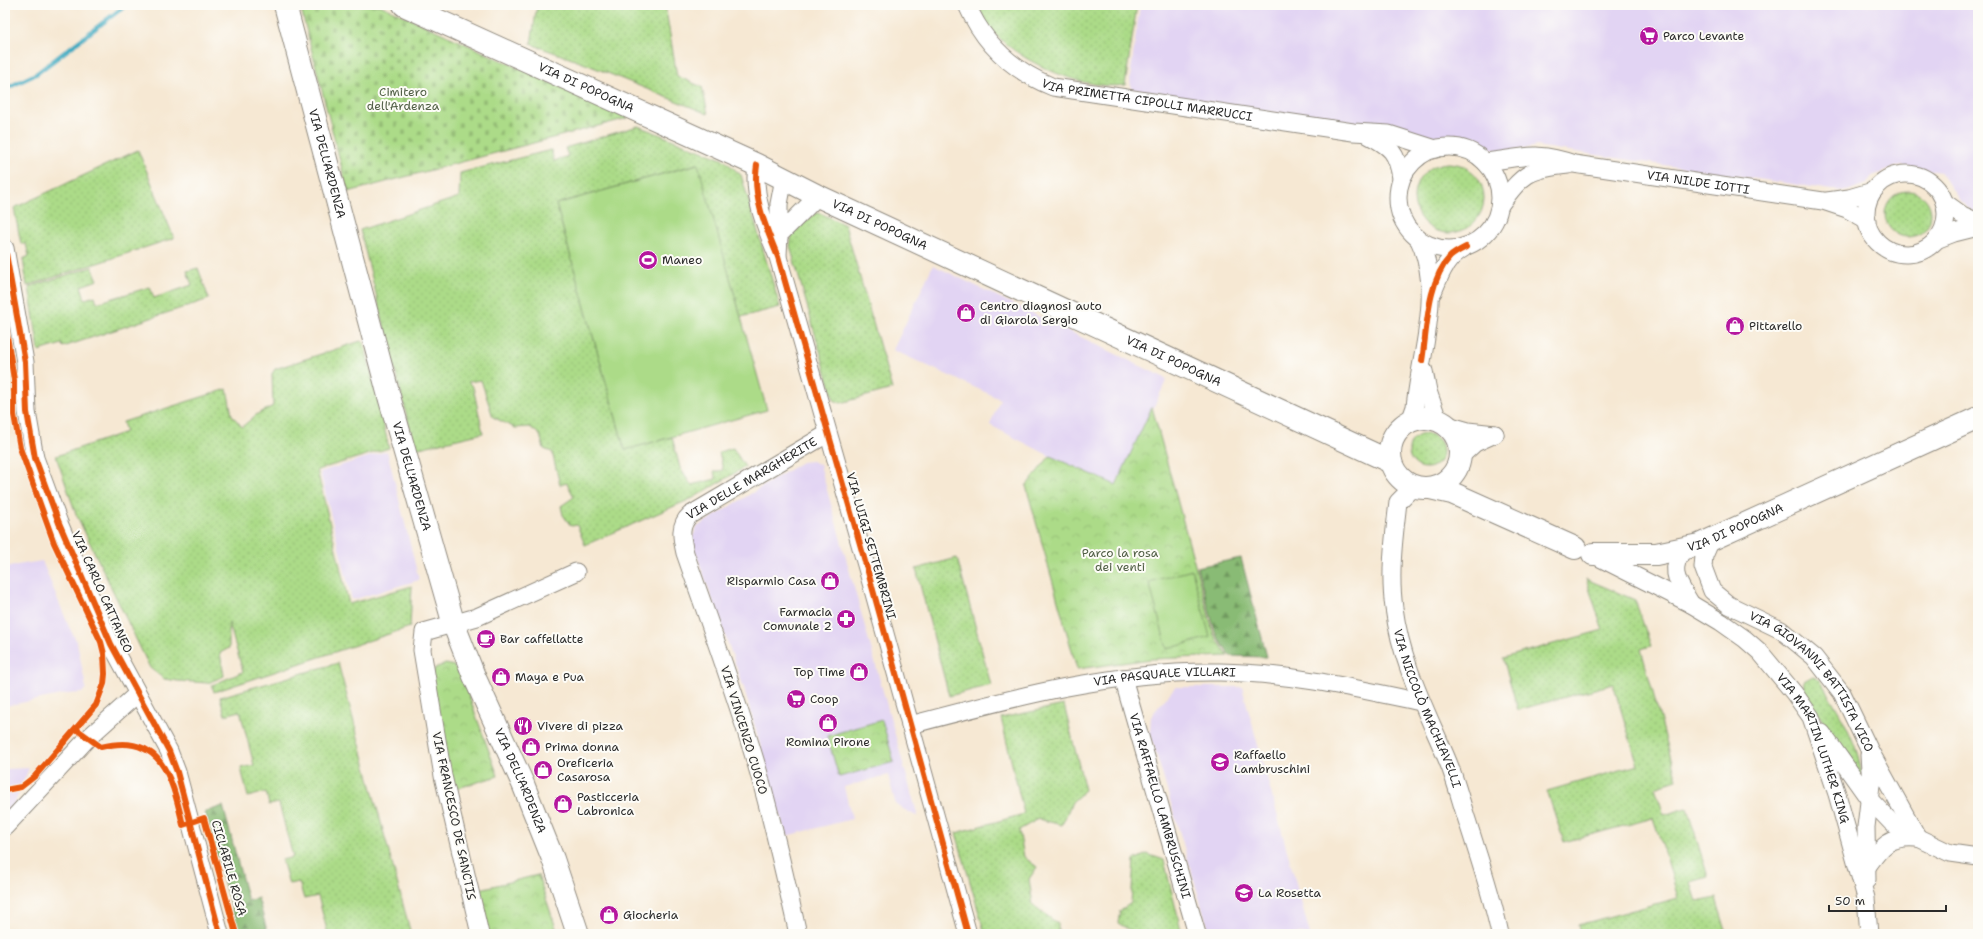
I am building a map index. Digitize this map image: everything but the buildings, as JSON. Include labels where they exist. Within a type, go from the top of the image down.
[{"type":"main road","name":"VIA DELL'ARDENZA","points":[[285,5],[390,400],[454,624],[474,676],[523,784],[553,859],[578,934]]},
{"type":"main road","name":"VIA DI POPOGNA","points":[[404,5],[757,164],[818,196],[1391,462]]},
{"type":"main road","points":[[1356,445],[1378,441],[1405,425],[1428,418],[1442,422],[1458,439],[1459,462],[1451,477],[1441,484],[1423,487],[1401,478],[1391,462],[1391,445],[1405,425]]},
{"type":"main road","name":"VIA DI POPOGNA","points":[[1423,487],[1452,493],[1584,551],[1656,554],[1684,549],[1711,540],[1978,418]]},
{"type":"main road","name":"VIA DI POPOGNA","points":[[1459,462],[1468,488],[1484,506]]},
{"type":"street","name":"VIA PRIMETTA CIPOLLI MARRUCCI","points":[[967,5],[976,24],[997,51],[1016,67],[1041,82],[1053,87],[1362,132],[1389,134],[1436,149]]},
{"type":"street","name":"VIA PRIMETTA CIPOLLI MARRUCCI","points":[[1362,132],[1383,142],[1394,152],[1401,178]]},
{"type":"street","points":[[1431,295],[1445,264],[1455,253],[1466,247],[1478,240],[1488,231],[1496,219],[1500,205],[1500,191],[1497,181],[1485,162],[1463,149],[1445,147],[1436,149],[1423,154],[1412,162],[1401,178],[1397,199],[1399,213],[1409,231],[1419,240],[1442,250],[1466,247]]},
{"type":"street","name":"VIA NILDE IOTTI","points":[[1485,162],[1538,155],[1558,158],[1574,164],[1823,201],[1847,209],[1867,220]]},
{"type":"street","name":"VIA LUIGI SETTEMBRINI","points":[[757,164],[754,182],[766,229],[778,257],[968,934]]},
{"type":"street","name":"VIA NILDE IOTTI","points":[[1500,205],[1520,180],[1533,171],[1574,164]]},
{"type":"street","points":[[1936,240],[1945,222],[1944,202],[1941,195],[1932,184],[1920,176],[1905,174],[1889,178],[1873,192],[1867,205],[1867,220],[1874,238],[1895,252],[1914,252],[1926,248],[1936,240],[1954,233],[1978,227]]},
{"type":"street","name":"VIA LUIGI SETTEMBRINI","points":[[778,257],[779,204],[784,178]]},
{"type":"street","name":"VIA NILDE IOTTI","points":[[1823,201],[1849,198],[1873,192]]},
{"type":"street","points":[[779,235],[818,196]]},
{"type":"street","points":[[1944,202],[1962,215],[1978,222]]},
{"type":"street","points":[[1405,425],[1415,407],[1431,295],[1428,262],[1419,240]]},
{"type":"street","name":"VIA CARLO CATTANEO","points":[[5,248],[25,362],[27,412],[35,458],[57,517],[111,644],[169,751],[178,772],[220,934]]},
{"type":"street","points":[[1422,361],[1428,391],[1442,422],[1468,431],[1495,434],[1475,443],[1459,462]]},
{"type":"street","name":"VIA DELLE MARGHERITE","points":[[682,529],[683,524],[690,515],[764,473],[828,434]]},
{"type":"street","name":"VIA NICCOLÒ MACHIAVELLI","points":[[1423,487],[1410,490],[1398,502],[1393,565],[1393,592],[1397,623],[1407,666],[1446,758],[1461,801],[1493,900],[1500,934]]},
{"type":"street","name":"VIA VINCENZO CUOCO","points":[[682,529],[681,536],[685,553],[733,690],[755,761],[776,836],[798,934]]},
{"type":"street","name":"VIA GIOVANNI BATTISTA VICO","points":[[1711,540],[1704,556],[1703,567],[1712,591],[1729,605],[1781,630],[1814,657],[1842,693],[1869,749],[1918,838]]},
{"type":"street","points":[[1684,549],[1676,560],[1675,572],[1691,604]]},
{"type":"street","name":"VIA MARTIN LUTHER KING","points":[[1584,551],[1691,604],[1745,638],[1760,652],[1786,682],[1811,717],[1837,794],[1866,898],[1869,934]]},
{"type":"street","points":[[454,624],[477,617],[576,572]]},
{"type":"street","name":"VIA FRANCESCO DE SANCTIS","points":[[454,624],[424,632],[422,650],[443,776],[480,934]]},
{"type":"street","name":"VIA PASQUALE VILLARI","points":[[910,725],[1042,692],[1123,678],[1170,673],[1252,674],[1310,680],[1421,702]]},
{"type":"street","name":"VIA RAFFAELLO LAMBRUSCHINI","points":[[1123,678],[1197,934]]},
{"type":"street","points":[[7,822],[88,738],[137,694]]},
{"type":"street","name":"VIA GIOVANNI BATTISTA VICO","points":[[1811,717],[1869,799],[1892,823],[1918,838],[1950,853],[1978,857]]},
{"type":"street","points":[[1866,898],[1866,828],[1871,785],[1869,749]]},
{"type":"street","name":"VIA GIOVANNI BATTISTA VICO","points":[[1867,867],[1880,849],[1890,841],[1900,837],[1918,838]]},
{"type":"shaded area","points":[[1140,5],[1978,5],[1978,212],[1972,211],[1961,202],[1940,172],[1901,165],[1872,176],[1866,184],[1847,191],[1832,190],[1536,146],[1506,153],[1496,151],[1474,139],[1457,135],[1430,137],[1417,135],[1403,128],[1289,115],[1131,89],[1130,78]]},
{"type":"shaded area","points":[[933,265],[1167,379],[1116,486],[1050,456],[990,425],[1000,399],[893,350]]},
{"type":"shaded area","points":[[387,451],[419,580],[352,600],[320,472]]},
{"type":"shaded area","points":[[812,461],[820,465],[918,817],[896,805],[888,775],[844,787],[852,819],[786,836],[744,688],[691,540],[697,527],[802,462]]},
{"type":"shaded area","points":[[42,561],[69,627],[77,642],[86,688],[82,693],[66,694],[5,706],[5,567]]},
{"type":"shaded area","points":[[1175,687],[1242,687],[1310,934],[1210,934],[1150,733],[1151,716]]},
{"type":"shaded area","points":[[29,768],[8,819],[5,820],[5,769]]},
{"type":"green space","name":"Cimitero dell'Ardenza","points":[[300,5],[380,5],[628,118],[348,192]]},
{"type":"green space","points":[[537,5],[665,5],[677,76],[702,87],[708,114],[588,65],[531,44]]},
{"type":"green space","points":[[978,5],[1137,5],[1125,85],[1109,86],[1091,84],[1073,79],[1055,73],[1021,55],[1007,45],[992,31],[985,21]]},
{"type":"green space","points":[[638,126],[724,160],[741,175],[780,307],[741,317],[697,164],[556,204],[625,450],[672,437],[680,468],[691,485],[716,479],[714,472],[723,470],[719,452],[733,448],[745,467],[693,498],[585,545],[577,525],[571,526],[563,515],[561,506],[574,497],[567,483],[560,485],[552,452],[544,449],[540,435],[530,427],[515,428],[493,417],[481,380],[468,382],[473,387],[483,433],[415,449],[360,230],[459,197],[460,173],[551,150],[554,161],[568,156],[565,148]]},
{"type":"green space","points":[[138,150],[174,238],[27,286],[23,259],[29,256],[26,244],[21,244],[14,208]]},
{"type":"green space","points":[[1449,163],[1462,166],[1474,173],[1481,185],[1484,198],[1481,211],[1474,223],[1462,230],[1449,233],[1436,230],[1424,223],[1417,211],[1414,198],[1417,185],[1424,173],[1436,166]]},
{"type":"green space","name":"Maneo","points":[[698,164],[767,410],[625,450],[556,204]]},
{"type":"green space","points":[[1913,191],[1925,197],[1930,205],[1930,223],[1925,231],[1917,236],[1903,237],[1891,231],[1886,223],[1885,209],[1891,197],[1899,192]]},
{"type":"green space","points":[[816,213],[822,214],[845,225],[892,389],[841,403],[834,400],[790,246],[792,234]]},
{"type":"green space","points":[[92,267],[98,280],[81,286],[85,299],[95,296],[97,303],[150,287],[154,298],[192,285],[187,271],[198,268],[209,299],[63,347],[62,344],[39,351],[29,287]]},
{"type":"green space","points":[[361,341],[364,343],[389,448],[317,470],[349,604],[412,586],[410,627],[214,692],[212,685],[243,672],[229,623],[229,648],[220,653],[224,676],[208,683],[164,679],[150,668],[76,514],[56,456],[126,432],[123,422],[227,389],[232,415],[242,427],[256,415],[273,406],[272,374],[275,369]]},
{"type":"green space","name":"Parco la rosa dei venti","points":[[1152,407],[1214,635],[1228,656],[1151,659],[1077,669],[1026,486],[1050,456],[1116,485]]},
{"type":"green space","points":[[1429,434],[1438,439],[1442,444],[1442,458],[1438,463],[1433,467],[1423,468],[1419,467],[1410,458],[1409,448],[1410,444],[1419,435]]},
{"type":"green space","points":[[957,558],[991,685],[949,696],[916,569]]},
{"type":"green space","points":[[1241,558],[1267,657],[1230,656],[1216,635],[1197,567]]},
{"type":"green space","points":[[1192,570],[1210,637],[1167,649],[1149,582]]},
{"type":"green space","points":[[1586,579],[1635,600],[1651,646],[1641,649],[1677,780],[1655,787],[1664,815],[1687,808],[1708,877],[1691,882],[1697,902],[1716,898],[1727,934],[1580,934],[1578,925],[1678,898],[1653,818],[1564,842],[1547,791],[1638,765],[1613,684],[1518,710],[1503,658],[1603,630]]},
{"type":"green space","points":[[338,663],[411,934],[328,934],[318,896],[304,899],[299,882],[289,884],[282,860],[293,857],[279,803],[269,805],[266,792],[248,797],[241,768],[254,765],[240,711],[225,715],[220,697]]},
{"type":"green space","points":[[446,664],[454,666],[463,680],[498,776],[451,790],[431,677],[435,668]]},
{"type":"green space","points":[[1813,676],[1820,680],[1853,740],[1862,780],[1803,690],[1804,681]]},
{"type":"green space","points":[[1064,705],[1085,790],[1072,802],[1062,825],[1038,819],[1019,830],[1024,857],[1037,867],[1029,879],[1033,905],[1058,924],[1058,934],[985,934],[956,833],[1024,814],[1001,718]]},
{"type":"green space","points":[[882,720],[894,762],[839,777],[827,736]]},
{"type":"green space","points":[[223,806],[248,901],[258,898],[268,934],[238,934],[205,812]]},
{"type":"green space","points":[[1147,854],[1164,860],[1182,934],[1136,934],[1118,923],[1120,911],[1131,903],[1134,860]]},
{"type":"green space","points":[[538,875],[558,934],[487,934],[476,890]]},
{"type":"waterway","points":[[5,89],[36,74],[126,5]]},
{"type":"cycle path","points":[[757,165],[756,188],[761,212],[778,257],[868,572],[968,934]]},
{"type":"cycle path","points":[[1422,361],[1429,306],[1437,279],[1442,267],[1450,257],[1466,247]]},
{"type":"cycle path","points":[[5,248],[25,362],[27,412],[35,458],[59,523],[111,644],[169,751],[177,772],[220,934]]},
{"type":"cycle path","points":[[5,323],[14,380],[14,415],[20,448],[54,543],[101,642],[104,654],[105,674],[104,684],[96,705],[35,776],[21,787],[5,790]]},
{"type":"cycle path","name":"CICLABILE ROSA","points":[[76,729],[101,747],[122,744],[138,746],[151,753],[161,763],[168,776],[174,791],[183,825],[204,818],[236,934]]},
{"type":"place","name":"Parco Levante","points":[[1649,36]]},
{"type":"place","name":"Maneo","points":[[648,260]]},
{"type":"place","name":"Centro diagnosi auto di Giarola Sergio","points":[[966,313]]},
{"type":"place","name":"Pittarello","points":[[1735,326]]},
{"type":"place","name":"Risparmio Casa","points":[[830,581]]},
{"type":"place","name":"Farmacia Comunale 2","points":[[846,619]]},
{"type":"place","name":"Bar caffellatte","points":[[486,639]]},
{"type":"place","name":"Top Time","points":[[859,672]]},
{"type":"place","name":"Maya e Pua","points":[[501,677]]},
{"type":"place","name":"Coop","points":[[796,699]]},
{"type":"place","name":"Romina Pirone","points":[[828,723]]},
{"type":"place","name":"Vivere di pizza","points":[[523,726]]},
{"type":"place","name":"Prima donna","points":[[531,747]]},
{"type":"place","name":"Raffaello Lambruschini","points":[[1220,762]]},
{"type":"place","name":"Oreficeria Casarosa","points":[[543,770]]},
{"type":"place","name":"Pasticceria Labronica","points":[[563,804]]},
{"type":"place","name":"La Rosetta","points":[[1244,893]]},
{"type":"place","name":"Giocheria","points":[[609,915]]}]
